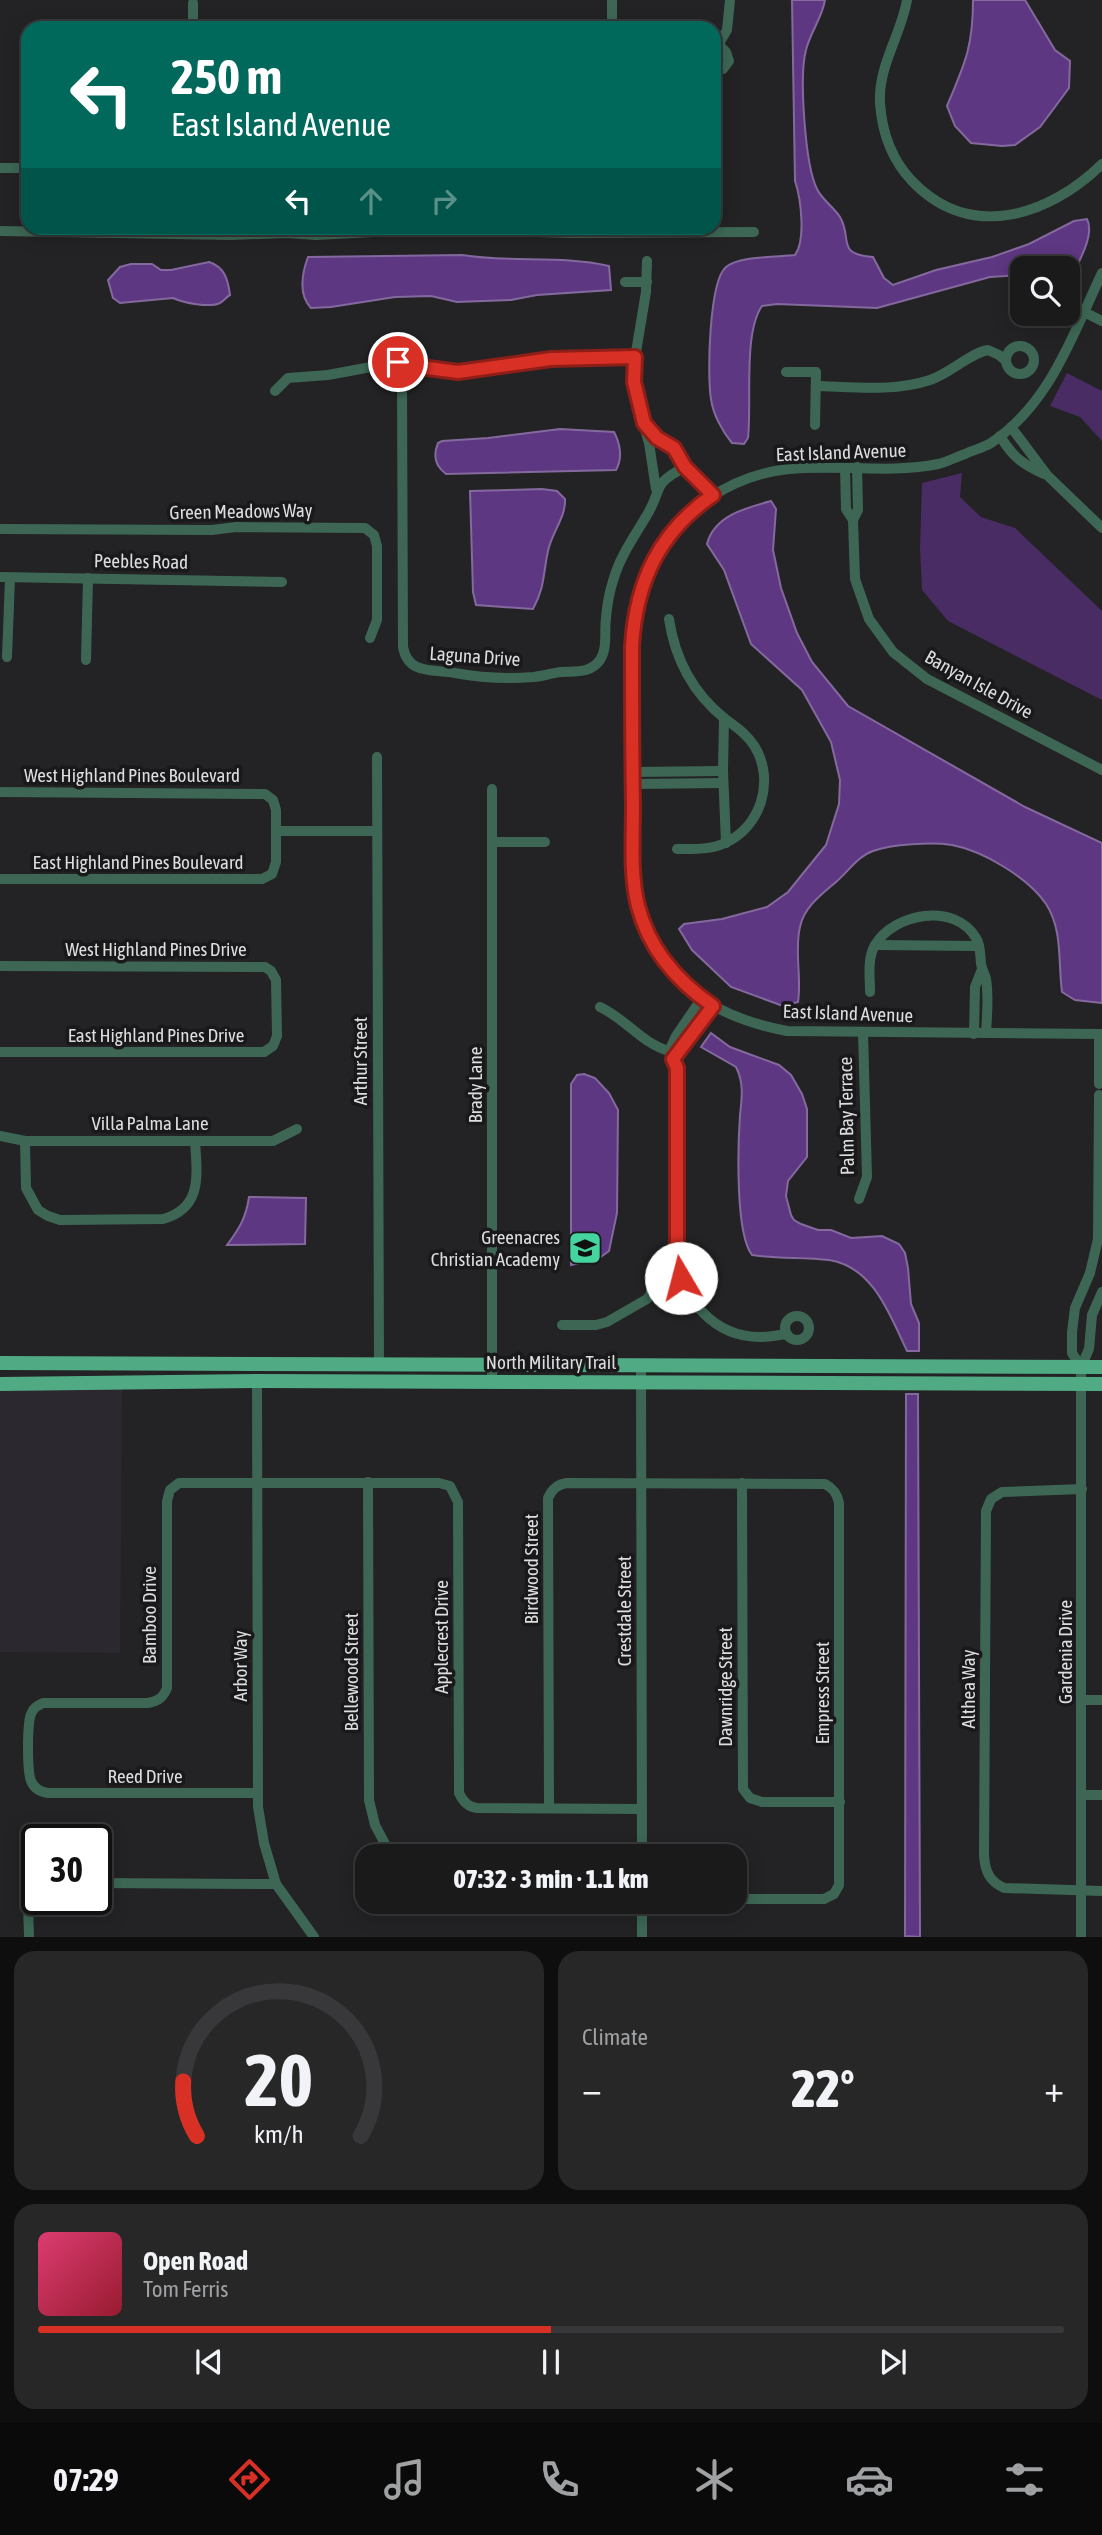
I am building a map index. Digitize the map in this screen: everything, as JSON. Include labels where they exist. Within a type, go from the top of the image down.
[{"type":"main road","name":"North Military Trail","points":[[0,1363],[1102,1367]]},
{"type":"main road","points":[[60,1384],[68,1374],[140,1371],[168,1363]]},
{"type":"main road","points":[[149,1381],[163,1374],[244,1373],[262,1364]]},
{"type":"main road","points":[[257,1381],[273,1371],[337,1371],[349,1364]]},
{"type":"main road","name":"North Military Trail","points":[[0,1384],[149,1381],[1102,1384]]},
{"type":"street","points":[[612,0],[612,21]]},
{"type":"street","points":[[721,40],[729,23],[730,0]]},
{"type":"street","points":[[907,0],[883,74],[880,102],[882,122],[898,163],[928,196],[964,214],[1005,216],[1033,209],[1063,195],[1102,164]]},
{"type":"street","points":[[193,3],[193,21]]},
{"type":"street","points":[[721,50],[726,52],[729,61],[721,69]]},
{"type":"street","points":[[0,168],[21,168]]},
{"type":"street","points":[[0,231],[21,231]]},
{"type":"street","points":[[721,232],[754,232]]},
{"type":"street","points":[[647,261],[647,282],[635,357],[634,382],[656,475],[656,491]]},
{"type":"street","name":"East Island Avenue","points":[[1101,1034],[787,1031],[754,1025],[713,1006],[692,992],[668,966],[648,934],[638,906],[633,865],[632,646],[634,614],[653,559],[691,510],[735,482],[766,472],[790,469],[898,468],[939,463],[989,444],[1011,428],[1039,399],[1102,273]]},
{"type":"street","points":[[625,282],[647,282]]},
{"type":"street","points":[[1084,312],[1102,321]]},
{"type":"street","points":[[816,386],[889,387],[914,384],[939,377],[976,354],[988,350],[1019,346],[1027,348],[1033,356],[1031,366],[1019,374],[1013,373],[999,355],[988,350]]},
{"type":"street","points":[[1006,362],[1009,351],[1013,348]]},
{"type":"street","points":[[275,391],[288,378],[328,375],[407,361],[413,366],[458,372],[551,359],[635,357]]},
{"type":"street","points":[[398,362],[392,373],[395,380],[402,383],[408,382],[413,376],[413,366]]},
{"type":"street","points":[[1031,366],[1055,371]]},
{"type":"street","points":[[1031,366],[1049,382]]},
{"type":"street","points":[[786,372],[816,372],[815,425]]},
{"type":"street","name":"Laguna Drive","points":[[402,383],[403,648],[408,660],[418,669],[483,677],[531,677],[581,671],[598,663],[604,650],[605,621],[613,580],[630,541],[665,478],[685,467]]},
{"type":"street","points":[[644,423],[657,438],[677,452],[685,467],[713,495]]},
{"type":"street","points":[[1011,428],[1047,475],[1102,528]]},
{"type":"street","points":[[1000,436],[1023,464],[1047,475]]},
{"type":"street","name":"Banyan Isle Drive","points":[[851,468],[846,509],[853,520],[855,579],[869,619],[893,652],[927,679],[1102,770]]},
{"type":"street","name":"Green Meadows Way","points":[[0,529],[365,528],[374,535],[377,546],[377,620],[370,638]]},
{"type":"street","points":[[5,578],[7,657]]},
{"type":"street","name":"Peebles Road","points":[[5,578],[282,582]]},
{"type":"street","points":[[86,660],[88,578]]},
{"type":"street","points":[[669,619],[671,636],[683,669],[699,694],[754,746],[764,776],[763,797],[755,816],[741,833],[726,843],[703,849],[677,849]]},
{"type":"street","points":[[724,718],[726,843]]},
{"type":"street","name":"Arthur Street","points":[[377,757],[379,1364]]},
{"type":"street","points":[[632,778],[723,777]]},
{"type":"street","name":"Brady Lane","points":[[492,789],[492,1381]]},
{"type":"street","name":"West Highland Pines Boulevard","points":[[0,792],[259,793],[265,794],[275,805],[276,831]]},
{"type":"street","points":[[276,831],[377,831]]},
{"type":"street","name":"East Highland Pines Boulevard","points":[[0,879],[262,879],[272,874],[275,868],[276,831]]},
{"type":"street","points":[[492,842],[545,842]]},
{"type":"street","points":[[870,992],[870,963],[875,945],[886,932],[898,924],[927,915],[948,918],[965,926],[976,937],[979,946],[986,978],[986,1033]]},
{"type":"street","points":[[875,945],[979,946]]},
{"type":"street","name":"West Highland Pines Drive","points":[[0,966],[259,967],[271,971],[274,975],[277,1009]]},
{"type":"street","points":[[974,1034],[975,987],[982,969]]},
{"type":"street","points":[[702,998],[676,1036],[671,1055],[677,1068],[678,1269],[690,1297],[715,1323],[748,1336],[787,1334]]},
{"type":"street","points":[[671,1055],[713,1006]]},
{"type":"street","points":[[600,1007],[620,1018],[652,1046],[671,1055]]},
{"type":"street","name":"East Highland Pines Drive","points":[[0,1052],[264,1052],[276,1041],[277,1009]]},
{"type":"street","name":"Palm Bay Terrace","points":[[859,1199],[867,1177],[863,1032]]},
{"type":"street","points":[[1081,1034],[1099,1052]]},
{"type":"street","name":"Gardenia Drive","points":[[1081,1367],[1072,1353],[1072,1332],[1076,1308],[1090,1273],[1101,1221],[1101,1034]]},
{"type":"street","name":"Villa Palma Lane","points":[[0,1136],[25,1140],[273,1142],[297,1129]]},
{"type":"street","points":[[25,1140],[26,1188],[30,1199],[38,1210],[60,1220],[163,1219],[174,1216],[192,1199],[196,1185],[195,1141]]},
{"type":"street","points":[[562,1325],[596,1325],[607,1322],[647,1298],[662,1277],[678,1269]]},
{"type":"street","name":"Gardenia Drive","points":[[1081,1937],[1081,1367],[1089,1349],[1092,1315],[1102,1292]]},
{"type":"street","name":"Crestdale Street","points":[[641,1365],[642,1844]]},
{"type":"street","name":"Arbor Way","points":[[257,1381],[258,1793],[261,1829],[276,1884],[314,1937]]},
{"type":"street","name":"Bamboo Drive","points":[[34,1787],[29,1777],[29,1722],[33,1709],[43,1703],[148,1703],[161,1698],[167,1688],[167,1501],[170,1490],[185,1482],[257,1482]]},
{"type":"street","name":"Applecrest Drive","points":[[257,1482],[439,1483],[450,1486],[457,1496],[461,1799],[477,1808],[642,1809]]},
{"type":"street","name":"Bellewood Street","points":[[368,1482],[369,1800],[374,1825],[385,1844]]},
{"type":"street","name":"Birdwood Street","points":[[549,1808],[548,1497],[551,1492],[561,1484],[641,1483],[825,1484],[835,1491]]},
{"type":"street","name":"Dawnridge Street","points":[[742,1483],[743,1789],[750,1798],[762,1802],[840,1802]]},
{"type":"street","name":"Althea Way","points":[[1082,1489],[1002,1492],[991,1499],[986,1511],[984,1855],[985,1869],[992,1881],[1004,1888],[1102,1891]]},
{"type":"street","name":"Empress Street","points":[[747,1899],[824,1899],[834,1894],[840,1880],[839,1503],[835,1491]]},
{"type":"street","points":[[1083,1700],[1102,1700]]},
{"type":"street","name":"Reed Drive","points":[[34,1787],[48,1793],[258,1793]]},
{"type":"street","points":[[1081,1795],[1102,1795]]},
{"type":"street","points":[[112,1883],[276,1884]]},
{"type":"street","points":[[642,1914],[642,1937]]},
{"type":"street","points":[[29,1915],[29,1937]]},
{"type":"shaded area","points":[[792,0],[825,0],[806,50],[803,79],[804,120],[809,161],[817,189],[840,217],[849,249],[854,253],[873,257],[884,278],[893,285],[1029,244],[1074,221],[1087,219],[1089,234],[1080,260],[1080,256],[1010,256],[1010,276],[990,277],[877,308],[777,304],[762,306],[756,318],[750,350],[748,438],[744,444],[732,443],[716,416],[710,387],[711,330],[716,290],[720,276],[732,263],[795,255],[800,240],[801,208],[795,181]]},
{"type":"shaded area","points":[[973,0],[1025,0],[1055,50],[1070,61],[1069,88],[1040,127],[1015,145],[971,143],[955,126],[947,106],[967,54]]},
{"type":"shaded area","points":[[462,255],[573,261],[609,266],[611,290],[537,295],[511,300],[457,302],[431,296],[395,297],[311,308],[304,297],[303,277],[308,257]]},
{"type":"shaded area","points":[[209,262],[219,267],[225,275],[230,295],[221,302],[210,305],[173,298],[120,303],[113,298],[108,280],[120,267],[131,264],[152,264],[161,270],[171,270]]},
{"type":"shaded area","points":[[1067,373],[1102,391],[1102,441],[1080,417],[1050,406]]},
{"type":"shaded area","points":[[560,429],[614,432],[620,451],[616,470],[446,474],[439,467],[435,456],[436,447],[442,441]]},
{"type":"shaded area","points":[[962,473],[960,497],[981,517],[1015,528],[1102,611],[1102,700],[948,621],[922,590],[922,483]]},
{"type":"shaded area","points":[[470,491],[557,491],[565,499],[565,506],[550,544],[542,587],[533,609],[476,605],[473,592]]},
{"type":"shaded area","points":[[771,501],[776,509],[773,550],[781,588],[797,633],[812,662],[848,706],[1025,807],[1102,843],[1102,1003],[1075,1000],[1062,992],[1055,925],[1046,904],[1038,894],[1017,875],[991,859],[952,845],[912,844],[868,853],[814,902],[805,913],[798,936],[798,1002],[783,1006],[731,987],[692,950],[679,929],[684,924],[722,919],[767,907],[788,892],[826,845],[839,804],[840,780],[831,742],[802,690],[751,644],[724,570],[707,544],[716,526],[723,520],[741,510]]},
{"type":"shaded area","points":[[711,1033],[730,1047],[779,1065],[791,1075],[807,1109],[807,1157],[788,1181],[786,1196],[791,1215],[801,1224],[818,1230],[831,1230],[851,1238],[882,1236],[899,1244],[905,1253],[911,1304],[919,1323],[919,1351],[907,1351],[878,1295],[858,1272],[845,1264],[829,1260],[752,1255],[740,1209],[738,1166],[741,1084],[736,1067],[701,1047]]},
{"type":"shaded area","points":[[584,1074],[595,1078],[609,1093],[618,1110],[617,1213],[609,1251],[598,1259],[571,1265],[571,1084],[577,1075]]},
{"type":"shaded area","points":[[249,1197],[306,1198],[305,1244],[227,1245],[241,1223]]},
{"type":"shaded area","points":[[122,1388],[120,1653],[0,1652],[0,1390]]},
{"type":"shaded area","points":[[906,1394],[918,1394],[920,1937],[905,1936]]},
{"type":"place","name":"Greenacres Christian Academy","points":[[585,1248]]},
{"type":"route","points":[[398,362],[403,360],[413,366],[458,372],[551,359],[635,357],[634,382],[644,423],[657,438],[674,448],[685,467],[713,495],[691,510],[653,559],[634,614],[632,646],[633,865],[638,906],[648,934],[668,966],[692,992],[713,1006],[673,1059],[677,1068],[677,1257],[681,1278]]}]
